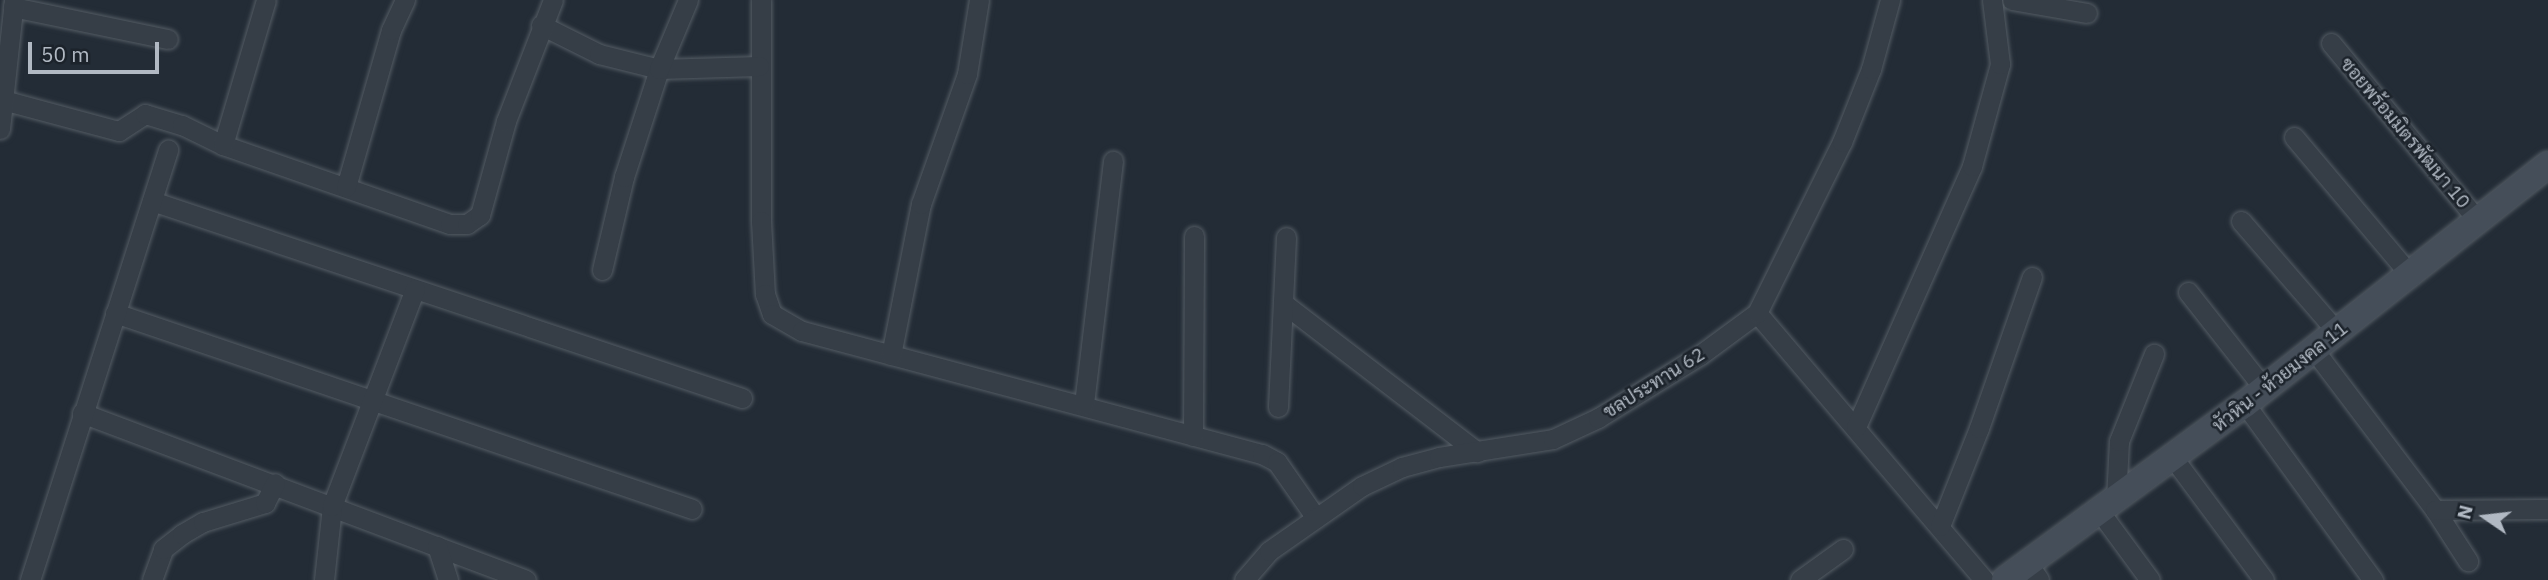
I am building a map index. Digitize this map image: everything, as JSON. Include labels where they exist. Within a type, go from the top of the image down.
[{"type":"street","points":[[223,145],[267,0]]},
{"type":"street","points":[[346,187],[387,43],[405,0]]},
{"type":"street","points":[[4,100],[119,131],[145,114],[182,125],[223,145],[450,225],[467,224],[480,215],[506,121],[541,25],[553,0]]},
{"type":"street","points":[[602,270],[624,177],[659,69],[688,0]]},
{"type":"street","points":[[761,0],[759,66],[764,282],[772,314],[802,331],[1084,404],[1262,454],[1277,462],[1316,518]]},
{"type":"street","points":[[891,355],[921,204],[967,74],[979,0]]},
{"type":"street","name":"ชลประทาน 62","points":[[1244,580],[1269,551],[1362,486],[1402,467],[1438,457],[1553,439],[1598,418],[1700,355],[1757,313],[1842,142],[1871,69],[1890,0]]},
{"type":"street","points":[[1856,427],[1972,166],[2000,64],[1992,0]]},
{"type":"street","points":[[2012,0],[2087,13]]},
{"type":"street","points":[[0,128],[10,2],[168,39]]},
{"type":"street","points":[[541,25],[599,54],[659,69],[759,66]]},
{"type":"street","name":"ซอยพร้อมมิตรพัฒนา 10","points":[[2331,43],[2479,222]]},
{"type":"street","points":[[2294,137],[2411,276]]},
{"type":"street","points":[[30,580],[168,150]]},
{"type":"street","points":[[1084,404],[1113,161]]},
{"type":"street","name":"หัวหิน - ห้วยมงคล 11","points":[[2005,580],[2034,572],[2108,506],[2255,397],[2548,165]]},
{"type":"street","points":[[152,201],[742,398]]},
{"type":"street","points":[[2241,220],[2337,332]]},
{"type":"street","points":[[1193,436],[1194,236]]},
{"type":"street","points":[[1278,407],[1286,237]]},
{"type":"street","points":[[1940,526],[1979,428],[2032,277]]},
{"type":"street","points":[[326,579],[332,506],[371,398],[415,289]]},
{"type":"street","points":[[2188,292],[2372,580]]},
{"type":"street","points":[[1283,303],[1477,452]]},
{"type":"street","points":[[115,313],[692,509]]},
{"type":"street","points":[[1757,313],[1984,580]]},
{"type":"street","points":[[2314,350],[2435,510],[2468,561]]},
{"type":"street","points":[[2150,580],[2108,506],[2119,441],[2154,354]]},
{"type":"street","points":[[82,413],[275,483],[526,580]]},
{"type":"street","points":[[2174,459],[2264,580]]},
{"type":"street","points":[[152,580],[163,549],[182,534],[203,522],[265,503],[275,483]]},
{"type":"street","points":[[2435,510],[2548,509]]},
{"type":"street","points":[[437,546],[448,580]]},
{"type":"street","points":[[1800,580],[1843,549]]}]
